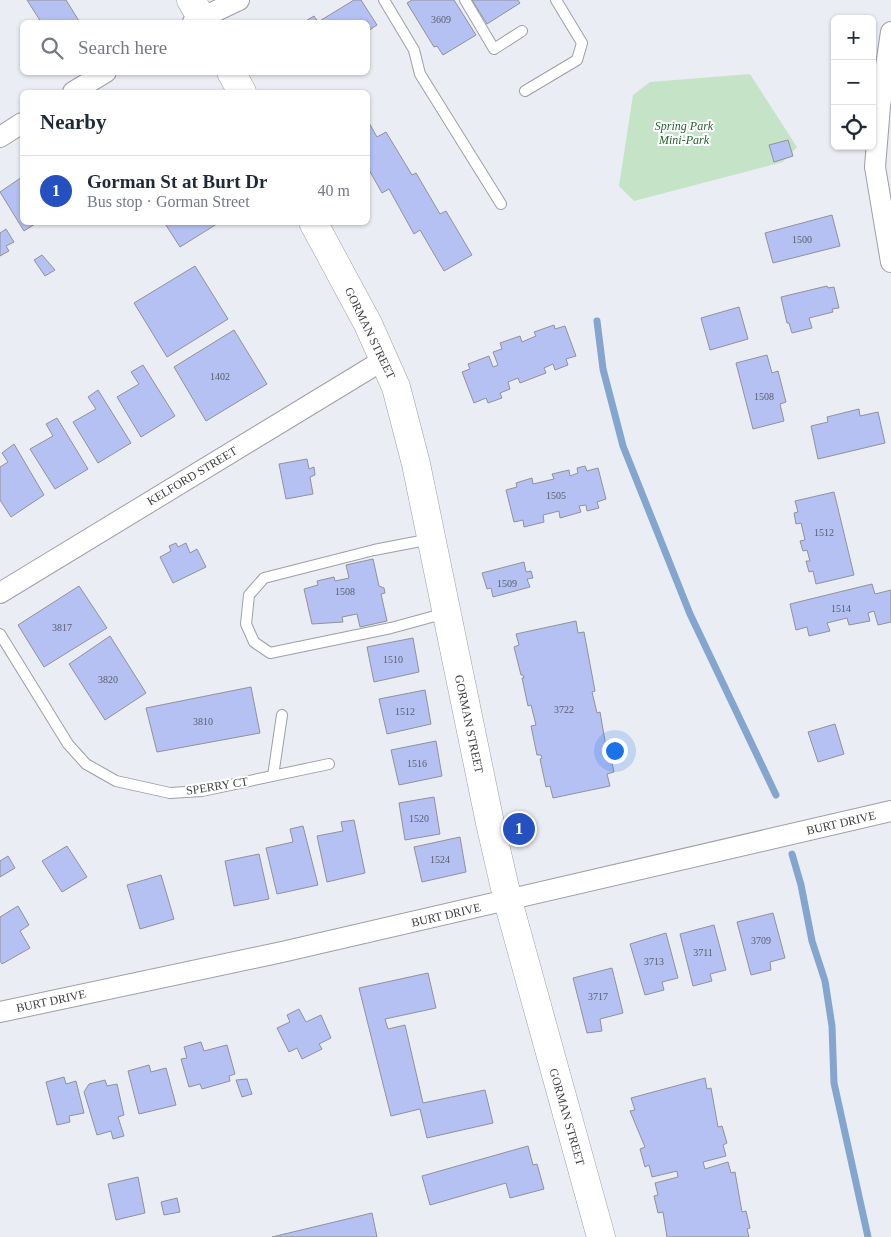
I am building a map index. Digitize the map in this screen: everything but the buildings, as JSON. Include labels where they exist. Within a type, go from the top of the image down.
[{"type":"main road","points":[[233,75],[241,90]]},
{"type":"main road","name":"GORMAN STREET","points":[[315,225],[368,324],[396,387],[412,447],[508,901],[600,1237]]},
{"type":"street","points":[[197,16],[239,0]]},
{"type":"street","points":[[891,32],[880,106],[875,168],[891,262]]},
{"type":"street","points":[[76,90],[101,75]]},
{"type":"street","points":[[0,137],[20,124]]},
{"type":"street","name":"KELFORD STREET","points":[[0,593],[385,359]]},
{"type":"street","name":"BURT DRIVE","points":[[0,1012],[282,952],[891,811]]},
{"type":"lane","points":[[384,0],[414,50],[420,74],[501,204]]},
{"type":"lane","points":[[465,0],[494,49],[522,31]]},
{"type":"lane","points":[[524,90],[577,60],[582,43],[556,0]]},
{"type":"lane","points":[[432,539],[374,550],[264,578],[249,595],[246,624],[254,642],[270,654],[391,628],[446,612]]},
{"type":"lane","name":"SPERRY CT","points":[[0,634],[68,744],[86,764],[116,781],[170,793],[202,791],[330,764]]},
{"type":"lane","points":[[273,776],[282,715]]},
{"type":"green space","name":"Spring Park Mini-Park","points":[[750,74],[797,147],[783,162],[634,201],[619,186],[633,95],[650,82]]},
{"type":"waterway","points":[[597,321],[603,369],[623,446],[690,614],[776,795]]},
{"type":"waterway","points":[[792,854],[801,885],[812,941],[825,981],[832,1026],[834,1083],[868,1237]]},
{"type":"place","name":"Gorman St at Burt Dr","points":[[519,829]]}]
